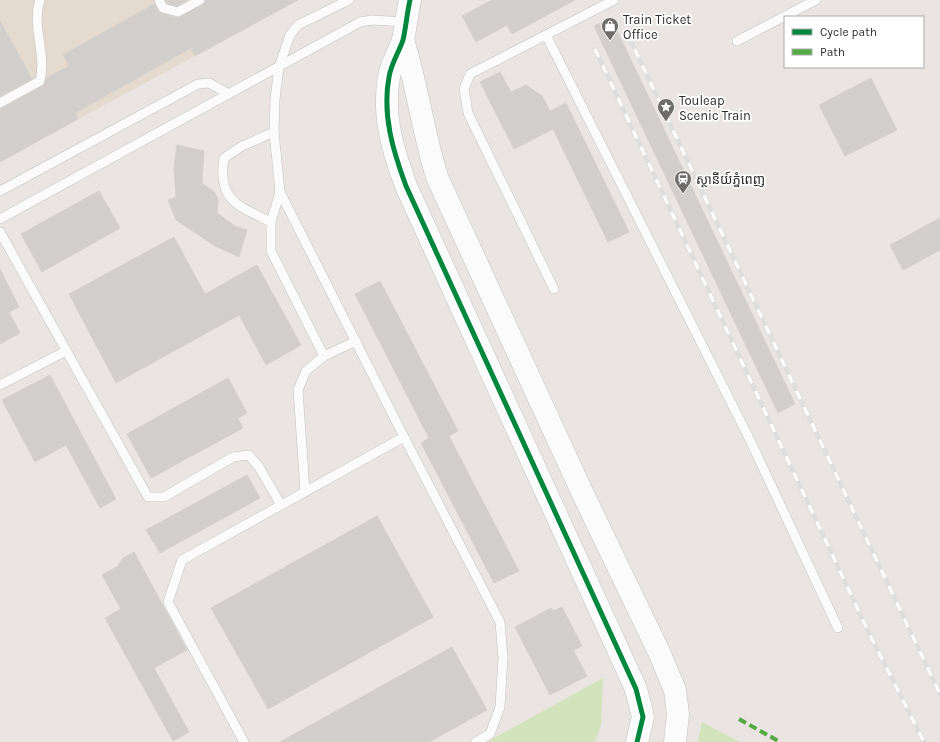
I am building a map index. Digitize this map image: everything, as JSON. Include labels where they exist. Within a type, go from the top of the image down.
[{"type":"street","points":[[410,0],[404,31],[389,76],[386,99],[388,124],[394,154],[406,186],[636,690],[643,716],[637,742]]},
{"type":"street","points":[[404,31],[428,149],[437,177],[583,494],[659,652],[675,690],[678,714],[675,742]]},
{"type":"street","points":[[554,510],[583,494]]},
{"type":"lane","points":[[0,103],[40,81],[43,70],[36,11],[40,0]]},
{"type":"lane","points":[[159,0],[163,8],[178,12],[200,0]]},
{"type":"lane","points":[[349,0],[298,25],[290,35],[279,66],[275,99],[274,132],[280,192],[404,437],[500,622],[504,657],[500,707],[490,734],[476,742]]},
{"type":"lane","points":[[554,290],[468,113],[464,89],[470,74],[614,0]]},
{"type":"lane","points":[[785,16],[816,0]]},
{"type":"lane","points":[[737,41],[784,17]]},
{"type":"lane","points":[[0,219],[360,22],[372,20],[404,31]]},
{"type":"lane","points":[[546,35],[750,440],[838,628]]},
{"type":"lane","points":[[0,191],[198,84],[209,83],[229,94]]},
{"type":"lane","points":[[271,222],[236,205],[225,189],[222,172],[224,158],[242,146],[274,132]]},
{"type":"lane","points":[[280,192],[271,222],[271,251],[324,356]]},
{"type":"lane","points":[[0,232],[148,497],[164,497],[233,457],[249,455],[259,467],[281,505]]},
{"type":"lane","points":[[305,491],[298,390],[306,371],[324,356],[356,341]]},
{"type":"lane","points":[[0,385],[66,350]]},
{"type":"lane","points":[[244,742],[168,602],[182,560],[404,437]]},
{"type":"shaded area","points":[[0,0],[298,0],[0,162]]},
{"type":"green space","points":[[603,678],[601,725],[595,742],[487,742]]},
{"type":"green space","points":[[702,722],[740,742],[698,742]]},
{"type":"building","points":[[166,0],[187,0],[177,6],[167,3]]},
{"type":"building","points":[[206,0],[298,0],[195,56],[191,48],[75,113],[78,119],[0,162],[0,109],[43,86],[46,78],[69,66],[63,55],[154,4],[159,13],[177,18],[203,5]]},
{"type":"building","points":[[492,0],[575,0],[512,34],[507,25],[476,42],[462,16]]},
{"type":"building","points":[[611,18],[795,404],[778,413],[594,26]]},
{"type":"building","points":[[0,21],[32,79],[0,96]]},
{"type":"building","points":[[500,72],[511,92],[526,85],[542,96],[550,111],[566,103],[629,232],[608,242],[553,129],[514,149],[480,82]]},
{"type":"building","points":[[871,78],[897,130],[845,156],[819,105]]},
{"type":"building","points":[[177,145],[204,151],[202,183],[215,193],[218,199],[217,213],[235,226],[247,230],[239,257],[215,246],[176,220],[168,200],[176,197],[174,168]]},
{"type":"building","points":[[99,191],[120,228],[42,272],[21,234]]},
{"type":"building","points":[[940,218],[940,250],[903,270],[890,245]]},
{"type":"building","points":[[174,237],[205,294],[257,265],[301,345],[266,365],[239,315],[116,383],[69,294]]},
{"type":"building","points":[[0,269],[19,307],[9,312],[20,333],[0,344]]},
{"type":"building","points":[[380,281],[458,431],[449,436],[519,571],[494,583],[421,443],[429,438],[355,294]]},
{"type":"building","points":[[50,375],[116,499],[100,508],[66,445],[35,462],[2,400]]},
{"type":"building","points":[[228,378],[247,413],[238,418],[243,428],[151,478],[127,434]]},
{"type":"building","points":[[247,475],[260,498],[160,553],[146,530]]},
{"type":"building","points":[[377,516],[433,617],[268,709],[211,608]]},
{"type":"building","points":[[134,552],[187,650],[154,668],[189,732],[173,741],[105,618],[121,609],[102,575],[118,566],[122,559]]},
{"type":"building","points":[[562,607],[582,646],[573,650],[587,676],[550,695],[515,627],[551,608],[553,611]]},
{"type":"building","points":[[452,647],[487,710],[429,742],[280,742]]},
{"type":"railway","points":[[627,33],[940,694]]},
{"type":"railway","points":[[595,49],[869,633],[924,742]]},
{"type":"marked path","points":[[739,719],[780,742]]},
{"type":"cycle path","points":[[410,0],[403,40],[391,67],[387,91],[390,133],[397,160],[406,186],[636,689],[643,717],[637,742]]},
{"type":"place","name":"Train Ticket Office","points":[[610,41]]},
{"type":"place","name":"Touleap Scenic Train","points":[[666,122]]},
{"type":"place","name":"ស្ថានីយ៍ភ្នំពេញ","points":[[683,194]]}]
